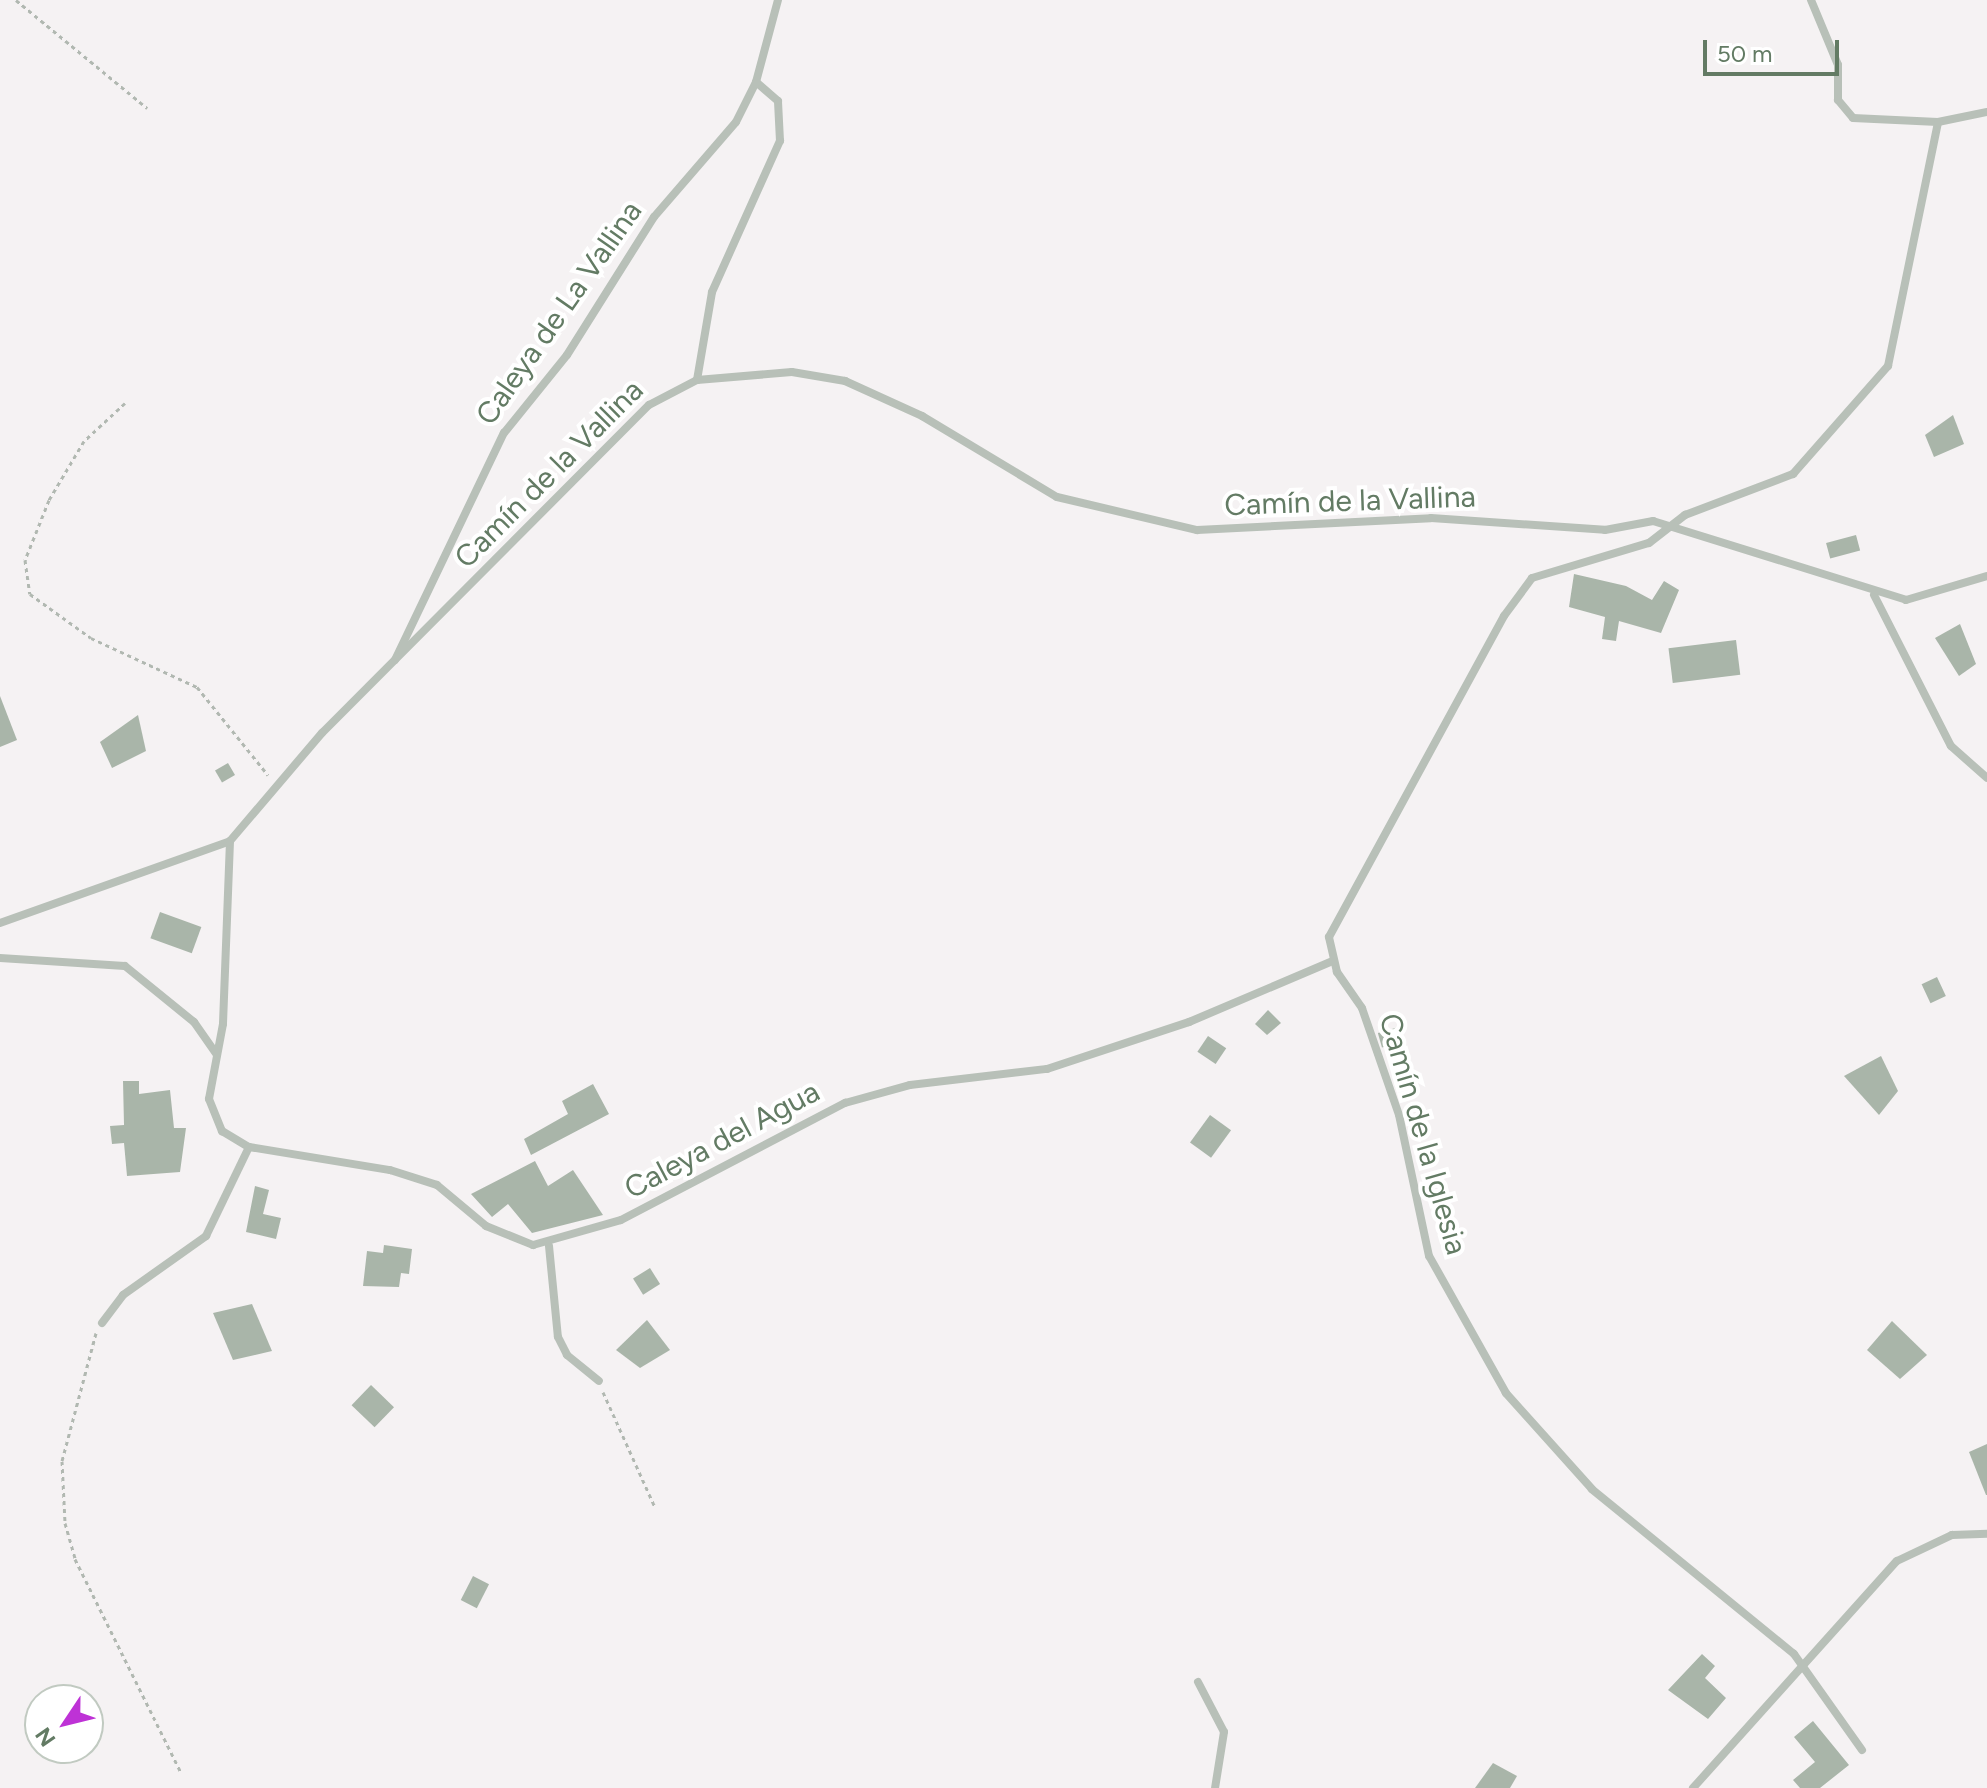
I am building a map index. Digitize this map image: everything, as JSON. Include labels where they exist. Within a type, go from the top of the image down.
[{"type":"street","name":"Caleya de La Vallina","points":[[393,665],[504,433],[567,355],[654,217],[736,122],[756,82],[778,0]]},
{"type":"street","points":[[1811,0],[1838,65],[1838,100],[1845,112],[1938,122],[1987,112]]},
{"type":"street","points":[[697,380],[712,292],[780,141],[778,101],[756,82]]},
{"type":"street","points":[[1333,961],[1334,922],[1521,590],[1539,573],[1649,543],[1672,525],[1793,474],[1888,366],[1938,122]]},
{"type":"street","name":"Camín de la Vallina","points":[[230,841],[276,784],[649,405],[697,380],[792,372],[845,381],[922,416],[1057,497],[1197,530],[1431,518],[1584,530],[1636,521],[1672,525],[1800,563],[1874,595],[1906,600],[1987,576]]},
{"type":"street","points":[[1874,595],[1951,746],[1987,778]]},
{"type":"street","points":[[0,923],[230,841],[217,1055],[210,1110],[230,1140],[249,1147],[408,1175],[451,1193],[500,1234],[549,1246],[558,1337],[567,1355],[599,1381]]},
{"type":"street","points":[[0,958],[125,966],[194,1022],[217,1055]]},
{"type":"street","name":"Caleya del Agua","points":[[549,1246],[720,1174],[845,1103],[910,1085],[1047,1069],[1189,1022],[1333,961]]},
{"type":"street","name":"Camín de la Iglesia","points":[[1333,961],[1362,1008],[1399,1115],[1429,1256],[1506,1393],[1592,1489],[1805,1666],[1862,1750]]},
{"type":"street","points":[[102,1323],[123,1295],[206,1236],[249,1147]]},
{"type":"street","points":[[1693,1788],[1897,1561],[1952,1535],[1987,1534]]},
{"type":"street","points":[[1198,1682],[1224,1732],[1215,1788]]},
{"type":"path","points":[[16,0],[147,108]]},
{"type":"path","points":[[125,403],[84,441],[49,500],[25,560],[30,594],[91,638],[197,687],[276,784]]},
{"type":"path","points":[[102,1323],[62,1461],[65,1523],[75,1559],[181,1773]]},
{"type":"path","points":[[599,1381],[655,1507]]},
{"type":"building","points":[[1953,415],[1964,444],[1934,457],[1925,435]]},
{"type":"building","points":[[1856,535],[1860,550],[1830,558],[1826,543]]},
{"type":"building","points":[[1574,574],[1626,586],[1652,600],[1664,581],[1679,590],[1661,633],[1619,621],[1616,641],[1602,639],[1605,617],[1569,607]]},
{"type":"building","points":[[1960,624],[1976,664],[1959,676],[1935,638]]},
{"type":"building","points":[[1736,640],[1740,675],[1673,683],[1669,648]]},
{"type":"building","points":[[0,696],[17,740],[0,747]]},
{"type":"building","points":[[138,715],[146,751],[112,768],[100,742]]},
{"type":"building","points":[[228,763],[235,775],[222,783],[215,770]]},
{"type":"building","points":[[160,912],[201,927],[192,953],[150,938]]},
{"type":"building","points":[[1937,977],[1946,996],[1930,1003],[1922,984]]},
{"type":"building","points":[[1268,1010],[1281,1023],[1267,1035],[1255,1024]]},
{"type":"building","points":[[1399,1027],[1403,1041],[1382,1047],[1378,1033]]},
{"type":"building","points":[[1208,1036],[1226,1048],[1216,1064],[1197,1052]]},
{"type":"building","points":[[1881,1056],[1898,1091],[1879,1115],[1844,1076]]},
{"type":"building","points":[[123,1081],[139,1081],[139,1094],[170,1090],[174,1128],[186,1128],[180,1172],[127,1176],[124,1143],[112,1144],[110,1126],[124,1125]]},
{"type":"building","points":[[593,1084],[609,1114],[531,1155],[524,1139],[568,1114],[562,1101]]},
{"type":"building","points":[[1210,1115],[1231,1130],[1211,1158],[1190,1143]]},
{"type":"building","points":[[535,1161],[548,1186],[573,1170],[603,1215],[532,1233],[508,1204],[492,1217],[471,1194]]},
{"type":"building","points":[[255,1186],[269,1190],[263,1214],[281,1218],[276,1239],[246,1232]]},
{"type":"building","points":[[384,1245],[412,1249],[409,1274],[401,1273],[399,1287],[363,1286],[367,1251],[383,1253]]},
{"type":"building","points":[[650,1268],[660,1284],[643,1295],[633,1279]]},
{"type":"building","points":[[252,1304],[272,1351],[233,1360],[213,1313]]},
{"type":"building","points":[[647,1320],[670,1350],[640,1368],[616,1350]]},
{"type":"building","points":[[1892,1321],[1927,1355],[1900,1379],[1867,1350]]},
{"type":"building","points":[[371,1385],[394,1407],[375,1427],[352,1405]]},
{"type":"building","points":[[1987,1444],[1987,1495],[1986,1495],[1969,1452]]},
{"type":"building","points":[[473,1576],[489,1584],[477,1608],[461,1600]]},
{"type":"building","points":[[1702,1654],[1715,1666],[1705,1678],[1726,1698],[1708,1719],[1668,1690]]},
{"type":"building","points":[[1813,1721],[1849,1765],[1820,1788],[1800,1788],[1793,1780],[1815,1762],[1794,1737]]},
{"type":"building","points":[[1493,1763],[1517,1776],[1510,1788],[1475,1788]]}]
